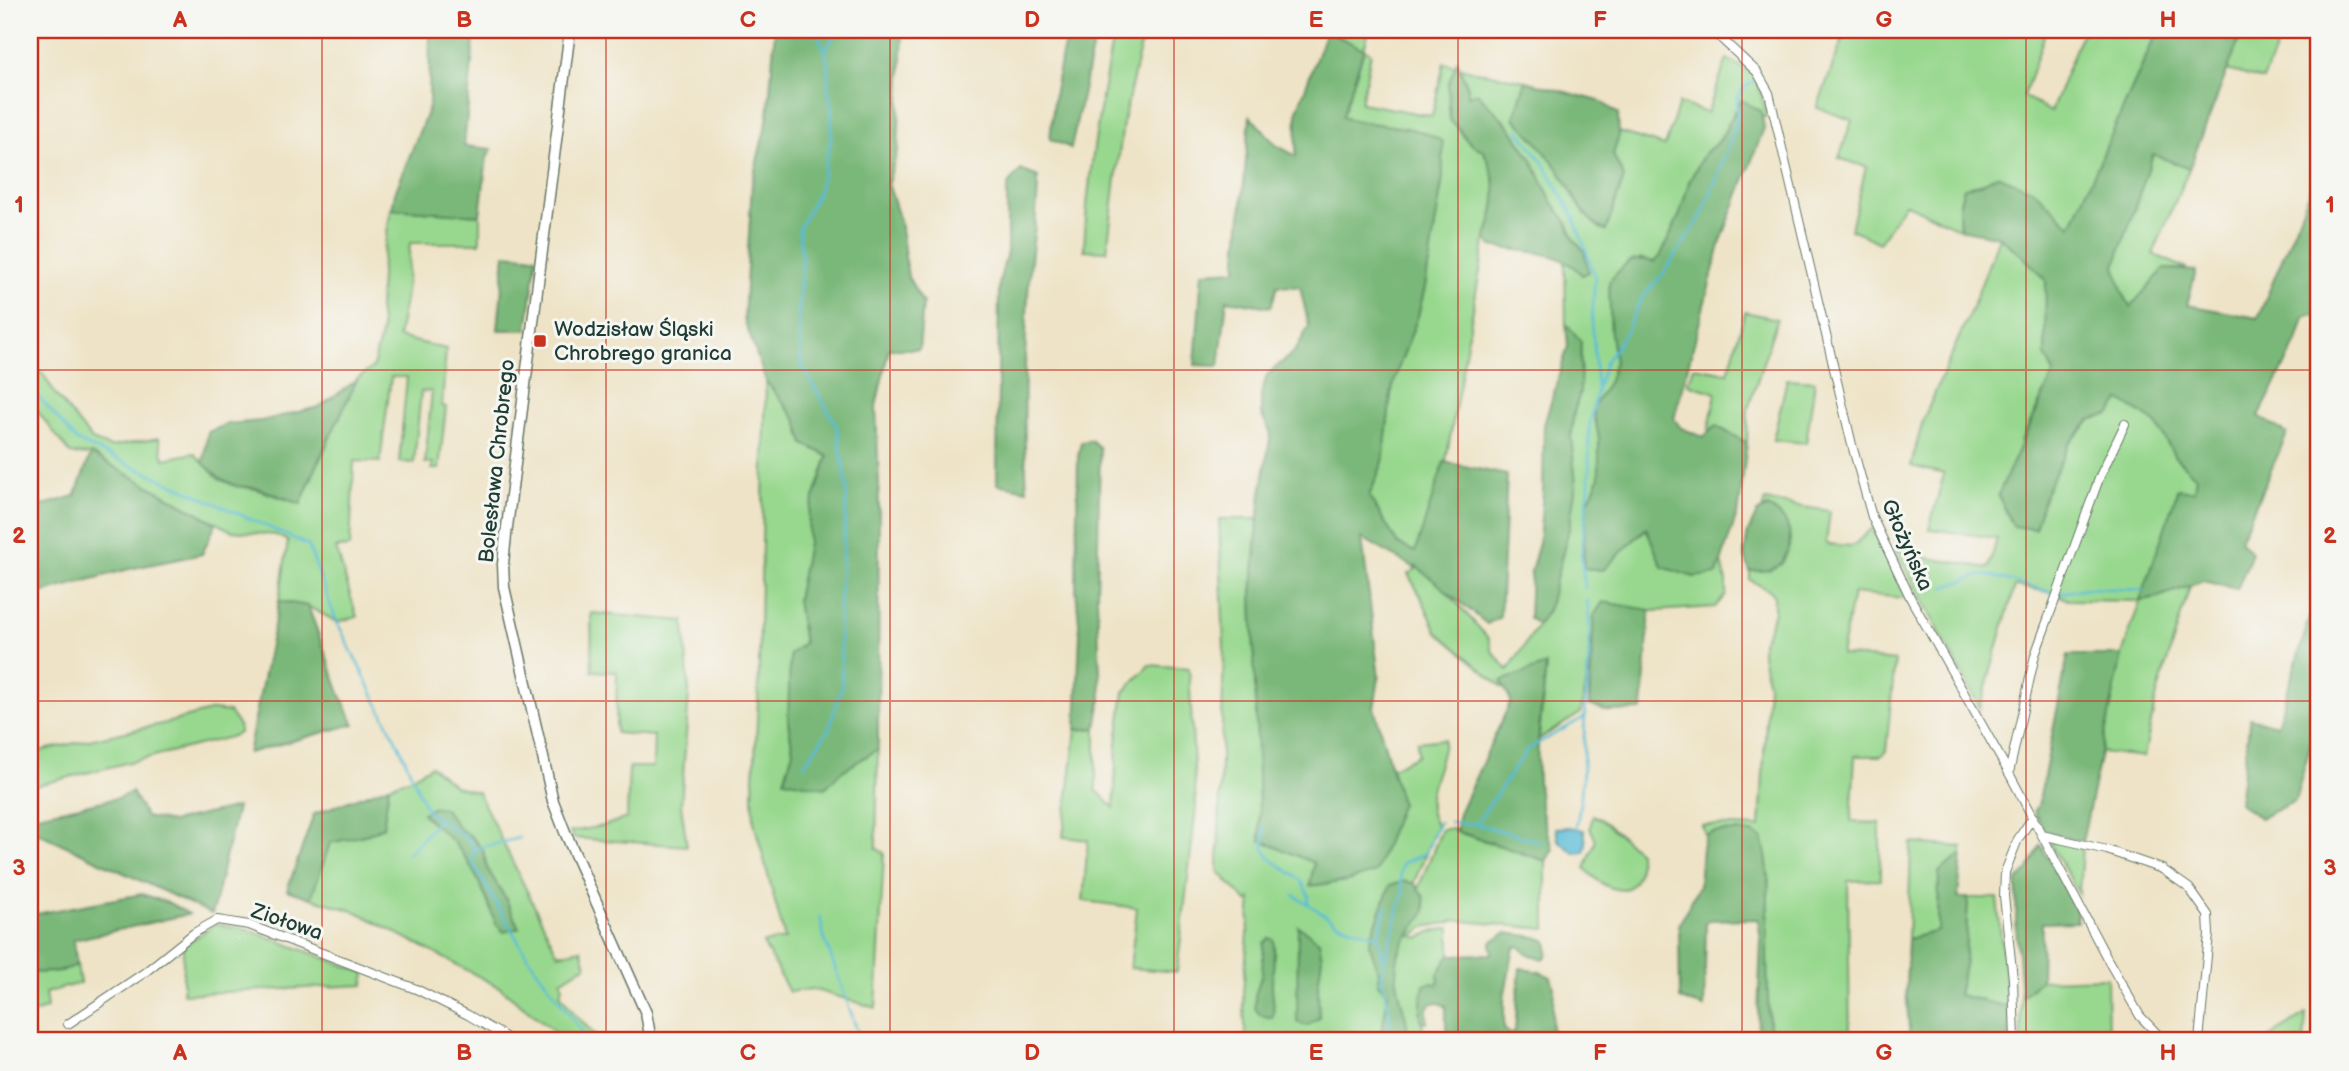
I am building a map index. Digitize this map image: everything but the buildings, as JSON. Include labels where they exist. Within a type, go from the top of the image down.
[{"type":"street","name":"Bolesława Chrobrego","points":[[570,30],[505,542],[504,587],[553,801],[646,1013],[652,1041]]},
{"type":"street","name":"Głożyńska","points":[[1712,30],[1757,72],[1769,93],[1849,433],[1872,517],[1911,599],[2009,773],[2140,1016],[2164,1041]]},
{"type":"street","points":[[2009,773],[2035,655],[2099,475],[2125,424]]},
{"type":"street","points":[[2015,1041],[2004,897],[2005,872],[2018,839],[2032,817]]},
{"type":"street","points":[[2042,835],[2107,850],[2162,869],[2189,888],[2208,915],[2209,934],[2199,1041]]},
{"type":"street","name":"Ziołowa","points":[[68,1024],[145,973],[194,933],[217,920],[249,925],[416,989],[468,1015],[508,1041]]},
{"type":"green space","points":[[430,30],[475,30],[464,146],[492,149],[487,157],[480,215],[392,209],[395,193],[429,107]]},
{"type":"green space","points":[[775,30],[903,30],[898,149],[888,183],[900,221],[908,277],[923,303],[919,349],[889,349],[876,406],[879,485],[878,749],[841,772],[825,788],[784,780],[793,751],[788,721],[790,654],[804,643],[797,600],[808,544],[809,514],[828,456],[804,444],[797,421],[766,381],[744,319],[752,183],[768,116]]},
{"type":"green space","points":[[1067,30],[1096,30],[1071,148],[1050,139],[1055,90]]},
{"type":"green space","points":[[1114,30],[1144,30],[1123,123],[1107,251],[1084,250],[1091,167]]},
{"type":"green space","points":[[1326,30],[1369,30],[1364,49],[1371,53],[1361,103],[1432,116],[1444,63],[1456,66],[1448,85],[1450,121],[1460,127],[1468,141],[1483,150],[1495,183],[1495,203],[1486,237],[1445,466],[1418,554],[1398,544],[1369,496],[1383,462],[1391,394],[1418,316],[1425,287],[1443,177],[1443,142],[1390,126],[1361,124],[1342,117],[1364,50]]},
{"type":"green space","points":[[1846,30],[2046,30],[2024,96],[2051,112],[2083,30],[2158,30],[2071,227],[1997,175],[1981,184],[1964,187],[1959,207],[1960,229],[1905,203],[1879,243],[1851,229],[1866,167],[1839,158],[1852,120],[1817,108]]},
{"type":"green space","points":[[2158,30],[2243,30],[2189,169],[2153,154],[2115,266],[2130,307],[2164,269],[2196,271],[2187,305],[2258,318],[2319,169],[2319,317],[2312,314],[2304,317],[2297,342],[2259,416],[2287,434],[2240,540],[2252,553],[2237,589],[2204,581],[2140,601],[2178,489],[2194,491],[2196,477],[2175,457],[2156,423],[2120,400],[2111,414],[2090,420],[2069,444],[2045,494],[2035,529],[2013,526],[1998,495],[2054,373],[2045,355],[2046,280],[2022,255],[1999,237],[1960,229],[1959,207],[1964,187],[1981,184],[1997,175],[2034,190],[2071,226]]},
{"type":"green space","points":[[2243,30],[2283,30],[2263,80],[2227,70]]},
{"type":"green space","points":[[1326,31],[1364,49],[1342,117],[1407,128],[1443,142],[1443,177],[1425,287],[1418,316],[1391,394],[1383,462],[1369,496],[1398,544],[1415,552],[1444,462],[1507,475],[1500,617],[1487,624],[1416,566],[1415,568],[1362,538],[1379,678],[1374,708],[1401,803],[1376,872],[1348,881],[1310,886],[1314,863],[1260,840],[1252,594],[1261,493],[1271,433],[1261,414],[1261,395],[1267,375],[1295,351],[1309,326],[1300,287],[1277,286],[1271,307],[1227,300],[1219,366],[1195,365],[1202,272],[1236,270],[1250,116],[1276,145],[1296,156],[1297,111]]},
{"type":"green space","points":[[1727,59],[1754,74],[1768,116],[1762,117],[1760,111],[1741,101],[1720,140],[1704,154],[1689,182],[1680,214],[1660,257],[1654,262],[1640,258],[1609,282],[1615,361],[1609,381],[1593,409],[1599,438],[1599,478],[1587,504],[1582,545],[1585,568],[1603,570],[1647,528],[1717,574],[1721,562],[1726,595],[1715,607],[1594,615],[1589,705],[1590,634],[1581,713],[1539,739],[1546,666],[1508,679],[1503,688],[1437,632],[1408,574],[1423,565],[1489,639],[1492,651],[1508,670],[1548,610],[1576,484],[1571,437],[1580,392],[1581,342],[1566,324],[1565,261],[1572,264],[1584,251],[1574,239],[1532,160],[1509,126],[1486,102],[1468,96],[1468,88],[1460,68],[1526,81],[1514,118],[1557,167],[1589,219],[1605,231],[1624,177],[1613,155],[1619,132],[1665,146],[1679,103],[1707,113]]},
{"type":"green space","points":[[1457,61],[1468,88],[1468,96],[1477,93],[1509,126],[1532,160],[1552,202],[1584,251],[1589,272],[1582,275],[1573,266],[1552,256],[1492,246],[1486,237],[1495,203],[1495,183],[1483,150],[1471,144],[1450,121],[1448,85]]},
{"type":"green space","points":[[1526,81],[1602,102],[1618,114],[1619,135],[1613,155],[1624,177],[1606,231],[1589,218],[1557,167],[1514,118]]},
{"type":"green space","points":[[1741,100],[1761,111],[1764,128],[1721,241],[1674,419],[1681,428],[1703,437],[1716,426],[1747,443],[1739,508],[1717,574],[1694,577],[1662,567],[1646,528],[1603,570],[1584,568],[1587,504],[1599,478],[1599,438],[1593,408],[1609,381],[1615,361],[1609,282],[1628,263],[1639,260],[1654,262],[1660,257],[1680,214],[1689,182],[1704,154],[1720,140]]},
{"type":"green space","points":[[2153,154],[2189,169],[2153,254],[2187,269],[2164,269],[2131,308],[2122,291],[2115,266]]},
{"type":"green space","points":[[1021,170],[1038,177],[1026,344],[1027,490],[997,484],[999,283],[1007,252],[1007,192],[1009,183]]},
{"type":"green space","points":[[391,209],[480,215],[480,243],[410,243],[406,293],[398,337],[446,349],[442,406],[446,407],[439,469],[432,469],[433,463],[425,463],[432,391],[421,392],[414,463],[399,462],[407,377],[391,377],[380,462],[354,461],[350,547],[336,548],[357,617],[337,622],[311,608],[279,601],[288,541],[276,535],[232,531],[90,455],[71,454],[30,402],[30,365],[44,375],[55,394],[92,440],[110,447],[159,438],[164,459],[194,453],[219,479],[300,504],[356,380],[373,367],[382,330],[379,308],[382,261]]},
{"type":"green space","points":[[1999,237],[2022,255],[2046,280],[2045,355],[2054,373],[2021,441],[2035,528],[2045,494],[2069,444],[2091,420],[2111,413],[2120,399],[2156,423],[2175,457],[2196,477],[2194,491],[2177,490],[2149,600],[2190,586],[2156,698],[2144,757],[2100,752],[2122,655],[2140,601],[2068,600],[2055,593],[2015,586],[1980,708],[1895,549],[1922,557],[1989,568],[1997,538],[1929,529],[1944,474],[1911,466],[1923,420],[1974,303]]},
{"type":"green space","points":[[505,254],[537,257],[527,330],[498,330]]},
{"type":"green space","points":[[1745,312],[1777,319],[1748,409],[1747,443],[1716,426],[1708,433],[1716,393],[1688,384],[1694,367],[1728,373]]},
{"type":"green space","points":[[1566,324],[1581,341],[1580,392],[1571,437],[1576,484],[1569,529],[1548,610],[1538,625],[1529,618],[1531,571],[1539,543],[1543,492],[1544,425],[1568,346]]},
{"type":"green space","points":[[1787,379],[1815,381],[1806,443],[1773,440]]},
{"type":"green space","points":[[357,380],[314,470],[301,504],[257,488],[236,486],[220,478],[203,463],[208,432],[228,424],[261,421],[319,407]]},
{"type":"green space","points":[[766,381],[797,421],[804,444],[828,456],[809,514],[808,544],[797,600],[804,644],[788,721],[793,751],[790,760],[825,788],[841,772],[878,749],[876,848],[884,853],[876,1008],[812,989],[789,992],[763,943],[785,939],[754,822],[753,796]]},
{"type":"green space","points":[[1091,440],[1100,448],[1097,598],[1101,699],[1096,728],[1076,730],[1080,634],[1076,589],[1078,456],[1081,442]]},
{"type":"green space","points":[[91,454],[216,523],[202,554],[129,569],[30,596],[30,509],[75,496]]},
{"type":"green space","points":[[1765,501],[1830,511],[1826,544],[1853,546],[1872,528],[1905,595],[1903,598],[1853,593],[1841,655],[1895,661],[1886,751],[1881,756],[1855,756],[1851,822],[1880,823],[1880,880],[1848,881],[1850,1041],[1781,1041],[1769,1029],[1766,940],[1769,875],[1725,831],[1705,835],[1702,825],[1760,827],[1768,685],[1762,642],[1774,611],[1774,597],[1772,592],[1750,580],[1750,571],[1770,570],[1768,507],[1762,510]]},
{"type":"green space","points":[[1768,507],[1784,520],[1789,532],[1789,546],[1779,566],[1750,571],[1744,554],[1748,532],[1757,513]]},
{"type":"green space","points":[[1219,519],[1258,519],[1252,595],[1258,754],[1314,863],[1310,886],[1390,769],[1418,755],[1417,742],[1444,739],[1430,794],[1432,815],[1437,826],[1412,887],[1403,935],[1411,936],[1419,886],[1442,829],[1454,829],[1546,861],[1546,929],[1453,920],[1424,927],[1413,936],[1420,938],[1430,932],[1450,928],[1450,955],[1438,974],[1439,981],[1420,1011],[1425,1041],[1321,1037],[1321,1041],[1246,1041],[1243,992],[1251,899],[1247,902],[1218,871],[1224,649]]},
{"type":"green space","points":[[279,601],[308,606],[354,724],[248,753]]},
{"type":"green space","points":[[1603,602],[1650,610],[1642,710],[1607,711],[1589,705],[1594,615]]},
{"type":"green space","points":[[591,613],[684,621],[689,693],[681,805],[687,846],[573,838],[570,832],[627,818],[629,767],[653,767],[654,736],[616,733],[617,672],[592,671]]},
{"type":"green space","points":[[2310,617],[2319,625],[2319,714],[2295,801],[2260,818],[2239,803],[2250,718],[2277,725]]},
{"type":"green space","points":[[2068,655],[2122,655],[2082,842],[2045,832],[2034,812],[2038,806]]},
{"type":"green space","points":[[1149,665],[1189,668],[1196,808],[1177,972],[1130,968],[1137,908],[1083,901],[1088,840],[1063,837],[1076,730],[1096,728],[1096,790],[1114,808],[1117,742],[1124,692]]},
{"type":"green space","points":[[1546,665],[1538,776],[1542,812],[1553,849],[1546,861],[1456,831],[1459,813],[1511,701],[1501,681]]},
{"type":"green space","points":[[213,710],[229,712],[239,726],[239,733],[30,787],[30,753]]},
{"type":"green space","points":[[431,766],[455,786],[478,792],[558,954],[581,949],[586,965],[561,981],[563,987],[560,994],[597,1041],[571,1041],[563,1038],[499,987],[357,912],[311,898],[330,843],[368,834],[383,827],[389,786]]},
{"type":"green space","points":[[389,786],[383,827],[368,834],[330,843],[311,898],[287,890],[314,814]]},
{"type":"green space","points":[[132,792],[146,817],[172,822],[237,807],[212,914],[30,829],[30,819],[37,815],[118,798]]},
{"type":"green space","points":[[434,807],[444,808],[460,829],[471,836],[483,850],[487,868],[506,899],[519,928],[504,932],[496,924],[479,882],[462,853],[422,813]]},
{"type":"green space","points":[[1593,815],[1639,852],[1638,874],[1627,888],[1620,890],[1604,885],[1585,868],[1596,840],[1590,828]]},
{"type":"green space","points":[[1737,831],[1752,833],[1762,838],[1765,851],[1768,877],[1769,1029],[1781,1041],[1757,1041],[1761,940],[1758,919],[1708,920],[1704,1007],[1680,999],[1679,925],[1699,886],[1705,835]]},
{"type":"green space","points":[[2056,841],[2082,847],[2079,894],[2050,843]]},
{"type":"green space","points":[[1911,843],[1962,847],[1962,854],[1939,873],[1938,931],[1908,939]]},
{"type":"green space","points":[[2041,845],[2077,912],[2077,922],[2042,923],[2041,980],[2021,997],[2016,924],[2017,881],[2028,870]]},
{"type":"green space","points":[[1962,854],[1958,898],[1968,898],[1965,960],[1958,995],[2008,1007],[2010,1041],[1977,1041],[1942,1033],[1941,1041],[1910,1041],[1906,989],[1908,939],[1938,931],[1939,872]]},
{"type":"green space","points":[[1406,881],[1415,884],[1424,897],[1425,912],[1399,952],[1396,970],[1398,989],[1412,1041],[1375,1041],[1373,1038],[1382,1030],[1388,994],[1378,984],[1379,973],[1369,943],[1390,885]]},
{"type":"green space","points":[[142,894],[169,903],[189,914],[73,940],[77,965],[54,972],[30,972],[30,915]]},
{"type":"green space","points":[[1968,898],[1997,898],[2008,1007],[1958,995],[1965,960]]},
{"type":"green space","points":[[216,924],[249,930],[365,973],[364,985],[183,994],[183,946]]},
{"type":"green space","points":[[1298,926],[1319,941],[1322,958],[1318,985],[1319,1018],[1307,1026],[1297,1022]]},
{"type":"green space","points":[[1506,933],[1547,941],[1548,951],[1543,959],[1528,954],[1519,946],[1514,948],[1504,997],[1504,1029],[1512,1035],[1515,1031],[1520,968],[1540,972],[1551,977],[1554,988],[1551,1041],[1475,1041],[1450,1035],[1446,1029],[1446,1006],[1439,1003],[1431,1003],[1427,1008],[1427,1023],[1421,1022],[1424,985],[1437,984],[1438,974],[1450,955],[1492,954],[1491,942]]},
{"type":"green space","points":[[1270,938],[1274,940],[1272,1018],[1260,1015],[1255,1008],[1255,996],[1262,973],[1264,943]]},
{"type":"green space","points":[[77,965],[80,983],[45,993],[47,1008],[30,1015],[30,972],[62,971]]},
{"type":"green space","points":[[2107,978],[2108,1041],[2021,1041],[2021,997],[2041,980]]},
{"type":"green space","points":[[2306,1014],[2304,1041],[2263,1041]]},
{"type":"water","points":[[1556,828],[1584,830],[1584,852],[1574,853],[1558,840]]},
{"type":"waterway","points":[[804,765],[829,729],[842,685],[839,608],[847,490],[837,426],[801,364],[798,314],[802,262],[799,229],[819,190],[831,139],[832,111],[828,66],[816,30]]},
{"type":"waterway","points":[[825,51],[838,30]]},
{"type":"waterway","points":[[1598,386],[1605,363],[1627,330],[1641,299],[1663,274],[1702,215],[1729,146],[1737,117],[1737,99],[1744,87],[1754,81]]},
{"type":"waterway","points":[[1518,129],[1544,164],[1573,215],[1595,276],[1592,321],[1597,390],[1589,428],[1589,486],[1581,555],[1585,588]]},
{"type":"waterway","points":[[30,387],[77,441],[308,545],[336,620],[401,750],[427,811],[470,841],[474,848],[472,862],[527,956],[589,1041]]},
{"type":"waterway","points":[[1945,587],[1985,574],[2055,593]]},
{"type":"waterway","points":[[2062,593],[2086,588],[2143,590]]},
{"type":"waterway","points":[[1576,828],[1582,786],[1589,657],[1587,600]]},
{"type":"waterway","points":[[1450,822],[1476,824],[1528,749],[1585,717]]},
{"type":"waterway","points":[[408,854],[439,820]]},
{"type":"waterway","points":[[1390,1041],[1390,1019],[1382,984],[1382,970],[1403,894],[1400,873],[1403,863],[1425,854],[1439,822]]},
{"type":"waterway","points":[[1477,824],[1542,842]]},
{"type":"waterway","points":[[1264,827],[1264,849],[1271,859],[1301,880],[1309,896],[1308,902]]},
{"type":"waterway","points":[[475,849],[519,838]]},
{"type":"waterway","points":[[1294,895],[1337,923],[1378,936],[1384,960]]},
{"type":"waterway","points":[[1378,936],[1386,906]]},
{"type":"waterway","points":[[820,916],[824,937],[861,1041]]},
{"type":"place","name":"Wodzisław Śląski Chrobrego granica","points":[[540,341]]}]
